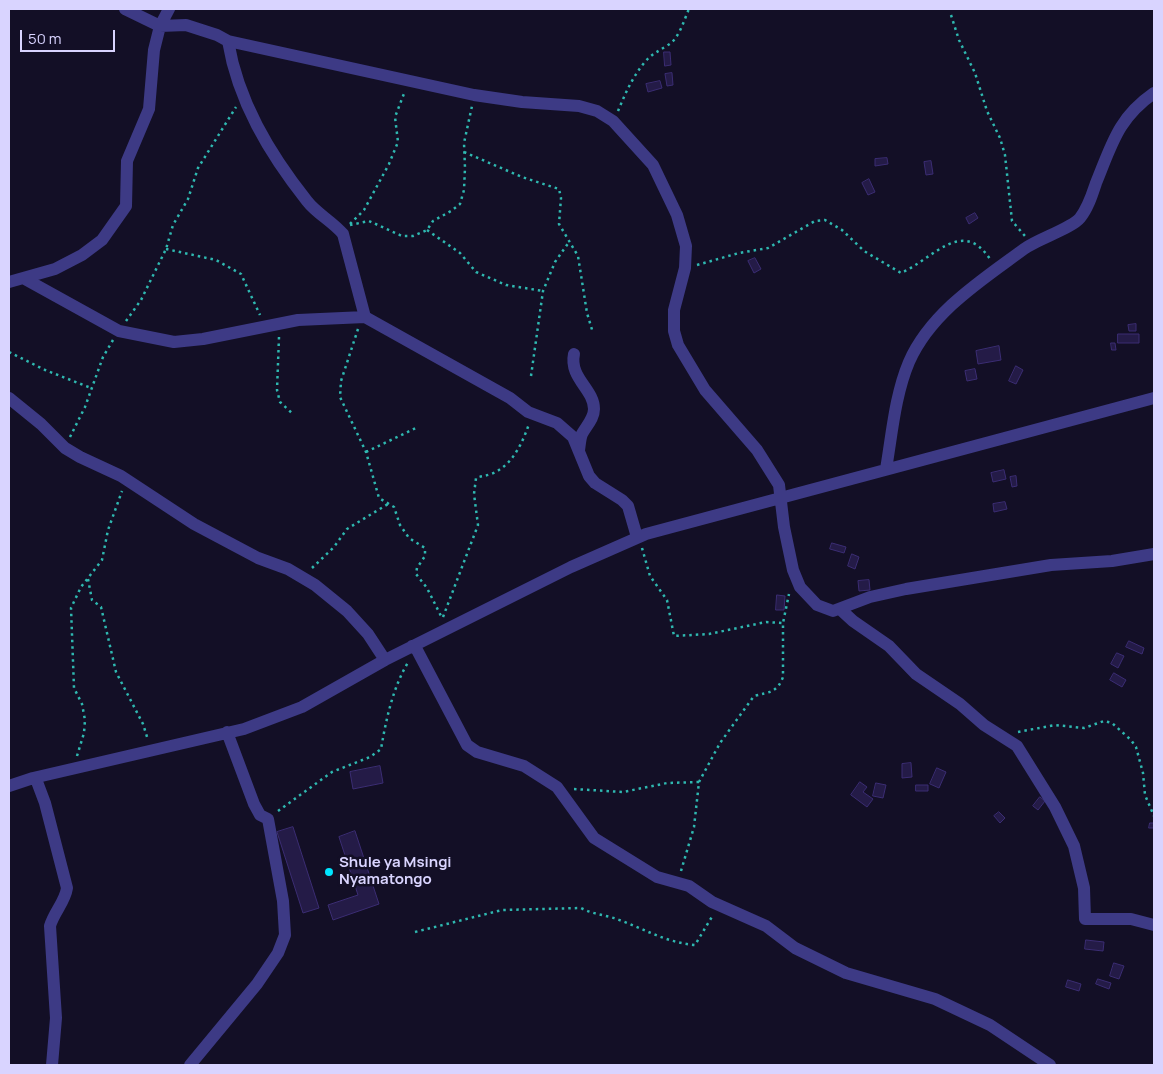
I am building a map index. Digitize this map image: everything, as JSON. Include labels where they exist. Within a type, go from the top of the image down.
[{"type":"street","points":[[125,9],[160,26],[186,25],[217,35],[228,41],[474,95],[522,102],[579,106],[597,111],[613,121],[653,165],[676,214],[686,246],[686,268],[674,310],[674,331],[678,345],[705,390],[757,450],[779,485],[782,497],[784,527],[793,570],[808,597],[826,609],[840,609],[870,597],[906,589],[1051,565],[1112,561],[1154,554]]},
{"type":"street","points":[[9,282],[55,269],[102,240],[126,206],[127,161],[149,109],[154,50],[160,26],[169,9]]},
{"type":"street","points":[[228,41],[235,74],[243,97],[264,140],[307,202],[343,226],[342,234],[365,317]]},
{"type":"street","points":[[886,469],[904,376],[922,337],[949,307],[1034,242],[1079,219],[1086,208],[1113,140],[1123,122],[1136,106],[1154,93]]},
{"type":"street","points":[[25,279],[119,331],[174,342],[298,320],[365,317],[510,398],[532,414],[554,422],[566,429],[576,440],[589,476],[595,483],[628,506],[637,537]]},
{"type":"street","points":[[574,354],[573,362],[577,376],[594,406],[594,414],[581,436],[579,450]]},
{"type":"street","points":[[9,398],[41,424],[65,448],[115,473],[194,524],[258,558],[282,566],[331,597],[368,634],[385,660]]},
{"type":"street","points":[[9,786],[72,768],[244,729],[302,706],[385,660],[414,648],[445,623],[637,537],[1154,398]]},
{"type":"street","points":[[840,609],[853,621],[889,646],[916,674],[960,704],[984,725],[1017,746],[1055,807],[1074,846],[1084,888],[1086,919],[1131,919],[1154,925]]},
{"type":"street","points":[[414,648],[462,736],[472,750],[524,766],[560,789],[590,832],[600,842],[657,877],[689,886],[718,905],[766,926],[795,948],[846,973],[934,998],[990,1024],[1050,1065]]},
{"type":"street","points":[[190,1065],[257,984],[278,953],[284,935],[284,901],[268,818],[260,815],[254,804],[227,732]]},
{"type":"street","points":[[33,778],[36,779],[45,803],[67,888],[66,896],[52,917],[50,926],[56,1018],[52,1065]]},
{"type":"path","points":[[613,121],[631,82],[644,62],[657,50],[669,45],[675,39],[689,9]]},
{"type":"path","points":[[951,15],[958,40],[975,73],[1005,155],[1012,221],[1019,232],[1034,242]]},
{"type":"path","points":[[343,226],[364,210],[389,164],[398,142],[396,117],[409,80]]},
{"type":"path","points":[[343,226],[369,221],[377,222],[402,236],[413,236],[427,230],[433,221],[460,204],[464,190],[464,143],[474,95]]},
{"type":"path","points":[[65,448],[85,407],[108,345],[141,300],[166,249],[173,225],[188,199],[198,168],[243,97]]},
{"type":"path","points":[[464,152],[522,177],[555,186],[561,192],[559,224],[578,256],[587,313],[593,333]]},
{"type":"path","points":[[686,268],[739,253],[768,248],[815,221],[825,220],[842,230],[864,251],[901,273],[914,267],[949,243],[962,239],[974,242],[987,255],[997,270]]},
{"type":"path","points":[[427,230],[460,253],[476,272],[506,285],[543,292]]},
{"type":"path","points":[[530,376],[543,292],[556,262],[570,242]]},
{"type":"path","points":[[166,249],[216,260],[242,274],[258,313],[275,324],[277,390],[280,402],[294,415]]},
{"type":"path","points":[[365,317],[359,327],[339,389],[340,397],[366,452],[377,494],[382,502],[394,507],[400,525],[409,538],[425,548],[426,554],[417,568],[416,574],[445,623]]},
{"type":"path","points":[[9,352],[52,373],[91,388]]},
{"type":"path","points":[[445,623],[478,525],[474,494],[476,478],[492,474],[510,461],[522,444],[532,414]]},
{"type":"path","points":[[366,452],[389,439],[416,428]]},
{"type":"path","points":[[72,768],[86,727],[83,708],[74,688],[71,608],[76,596],[102,560],[108,530],[122,494],[121,484],[115,473]]},
{"type":"path","points":[[303,578],[334,547],[347,529],[388,504]]},
{"type":"path","points":[[637,537],[650,576],[667,600],[674,636],[710,634],[766,622],[783,623]]},
{"type":"path","points":[[678,882],[694,827],[699,782],[720,743],[754,696],[772,692],[780,685],[784,666],[783,623],[787,610],[793,570]]},
{"type":"path","points":[[88,579],[92,600],[101,607],[116,672],[144,727],[149,752]]},
{"type":"path","points":[[268,818],[332,772],[370,757],[381,749],[384,731],[399,680],[414,648]]},
{"type":"path","points":[[999,734],[1055,725],[1088,727],[1104,721],[1110,722],[1134,743],[1143,773],[1145,795],[1154,816]]},
{"type":"path","points":[[560,789],[623,792],[667,783],[699,782]]},
{"type":"path","points":[[415,932],[502,910],[581,908],[588,912],[622,921],[659,938],[695,945],[708,928],[718,905]]},
{"type":"building","points":[[664,52],[670,52],[671,65],[665,66]]},
{"type":"building","points":[[672,73],[673,85],[667,86],[665,74]]},
{"type":"building","points":[[660,81],[662,88],[648,92],[646,84]]},
{"type":"building","points":[[887,158],[888,164],[875,166],[875,159]]},
{"type":"building","points":[[931,161],[933,174],[926,175],[924,162]]},
{"type":"building","points":[[869,179],[875,192],[868,195],[862,183]]},
{"type":"building","points":[[975,213],[978,218],[969,224],[966,218]]},
{"type":"building","points":[[755,258],[761,269],[754,273],[748,261]]},
{"type":"building","points":[[1136,324],[1136,331],[1129,331],[1128,325]]},
{"type":"building","points":[[1118,334],[1139,334],[1139,343],[1118,343]]},
{"type":"building","points":[[1111,343],[1115,343],[1116,350],[1112,350]]},
{"type":"building","points":[[999,346],[1001,360],[978,364],[976,351]]},
{"type":"building","points":[[1016,366],[1023,370],[1016,384],[1009,381]]},
{"type":"building","points":[[975,369],[977,379],[967,381],[965,371]]},
{"type":"building","points":[[1004,470],[1006,479],[993,482],[991,473]]},
{"type":"building","points":[[1016,476],[1017,486],[1012,487],[1010,477]]},
{"type":"building","points":[[1005,502],[1007,509],[994,512],[993,504]]},
{"type":"building","points":[[832,543],[846,547],[844,553],[830,549]]},
{"type":"building","points":[[852,554],[859,557],[855,569],[848,566]]},
{"type":"building","points":[[869,580],[870,590],[859,591],[858,581]]},
{"type":"building","points":[[777,595],[785,596],[784,610],[776,610]]},
{"type":"building","points":[[1129,641],[1144,648],[1142,654],[1126,647]]},
{"type":"building","points":[[1117,653],[1124,656],[1118,668],[1111,664]]},
{"type":"building","points":[[1114,673],[1126,680],[1122,687],[1110,680]]},
{"type":"building","points":[[911,763],[912,777],[902,778],[902,764]]},
{"type":"building","points":[[380,766],[383,783],[353,789],[350,772]]},
{"type":"building","points":[[937,768],[946,772],[939,788],[930,784]]},
{"type":"building","points":[[860,782],[867,787],[863,792],[873,799],[867,807],[851,795]]},
{"type":"building","points":[[876,783],[886,785],[883,798],[873,796]]},
{"type":"building","points":[[916,785],[928,785],[928,791],[916,791]]},
{"type":"building","points":[[1040,797],[1045,801],[1038,810],[1033,806]]},
{"type":"building","points":[[999,812],[1005,818],[1000,823],[994,816]]},
{"type":"building","points":[[1150,823],[1154,823],[1154,828],[1149,828]]},
{"type":"building","points":[[293,827],[319,908],[303,913],[277,832]]},
{"type":"building","points":[[355,831],[379,904],[333,920],[328,905],[358,895],[339,837]]},
{"type":"building","points":[[1086,940],[1104,942],[1103,951],[1085,949]]},
{"type":"building","points":[[1114,963],[1124,966],[1119,979],[1110,976]]},
{"type":"building","points":[[1098,979],[1111,983],[1109,989],[1096,984]]},
{"type":"building","points":[[1068,980],[1081,984],[1079,991],[1066,987]]},
{"type":"place","name":"Shule ya Msingi Nyamatongo","points":[[329,872]]}]
